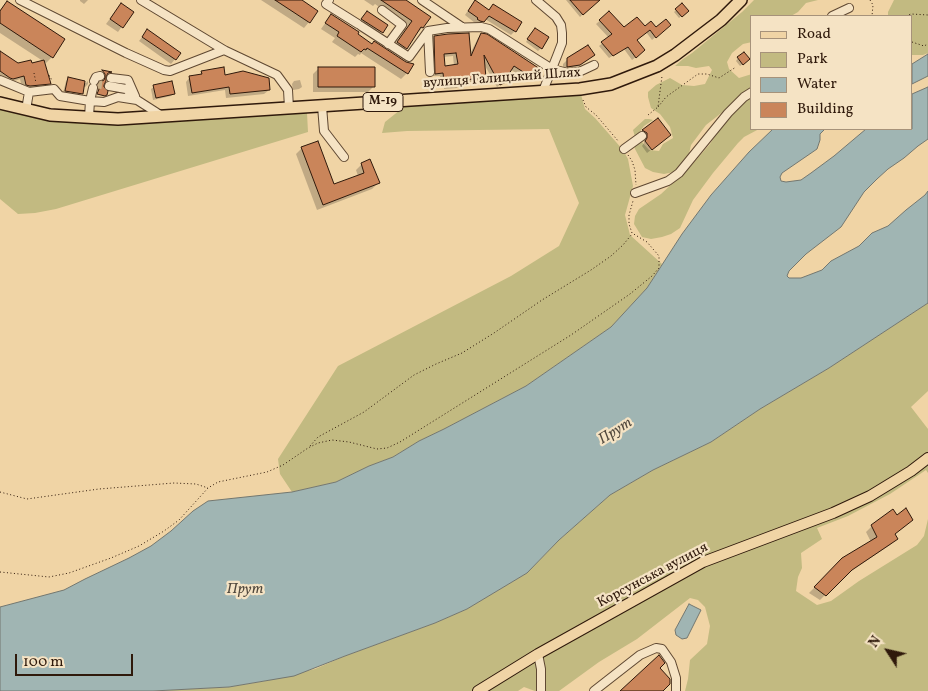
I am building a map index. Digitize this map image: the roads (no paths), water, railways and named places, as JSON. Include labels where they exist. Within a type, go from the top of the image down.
[{"type":"highway","name":"вулиця Галицький Шлях","points":[[0,103],[50,115],[118,119],[580,89],[611,84],[657,66],[675,55],[713,26],[741,0]]},
{"type":"main road","name":"Корсунська вулиця","points":[[478,691],[538,654],[702,562],[833,513],[870,496],[911,471],[928,458]]},
{"type":"street","points":[[20,0],[164,70],[170,70],[224,50]]},
{"type":"street","points":[[141,0],[224,50],[277,75],[288,90],[289,108]]},
{"type":"street","points":[[329,0],[326,4],[409,57],[428,31],[447,28],[481,27],[489,29],[552,69],[568,73],[579,72],[594,66]]},
{"type":"street","points":[[422,0],[462,27]]},
{"type":"street","points":[[536,0],[556,17],[561,25],[562,42],[543,91]]},
{"type":"street","points":[[834,15],[849,8]]},
{"type":"street","points":[[382,10],[402,25],[388,44]]},
{"type":"street","points":[[428,31],[430,72]]},
{"type":"street","points":[[0,80],[29,92],[54,89],[60,96],[90,101],[104,102],[118,97],[137,100]]},
{"type":"street","points":[[89,117],[90,101],[96,82]]},
{"type":"street","points":[[110,82],[126,89],[137,100],[162,116]]},
{"type":"street","points":[[26,110],[29,92]]},
{"type":"street","points":[[635,193],[668,181],[679,173],[728,114],[750,93]]},
{"type":"street","points":[[322,106],[324,130],[344,157]]},
{"type":"street","points":[[624,149],[642,136]]},
{"type":"street","points":[[594,691],[640,655],[656,648],[662,649],[671,662],[676,678],[676,691]]},
{"type":"street","points":[[538,654],[541,669],[540,691]]},
{"type":"water","points":[[928,54],[928,76],[913,84],[913,63]]},
{"type":"water","name":"Прут","points":[[928,87],[928,139],[877,179],[864,192],[841,227],[806,254],[789,271],[787,276],[789,278],[801,278],[822,270],[831,261],[859,246],[872,233],[888,226],[928,191],[928,303],[711,442],[653,470],[610,495],[559,540],[527,573],[467,609],[294,676],[229,687],[153,691],[0,691],[0,607],[64,590],[129,558],[151,546],[208,501],[292,492],[336,482],[393,457],[419,441],[526,386],[611,327],[647,288],[682,234],[711,195],[749,152],[772,130],[824,130],[820,134],[817,149],[782,173],[780,177],[781,181],[786,182],[801,180],[865,130],[913,130],[913,94]]},
{"type":"water","points":[[689,604],[701,610],[687,638],[682,639],[676,635],[675,630]]},
{"type":"tunnel","points":[[94,84],[109,86]]}]
